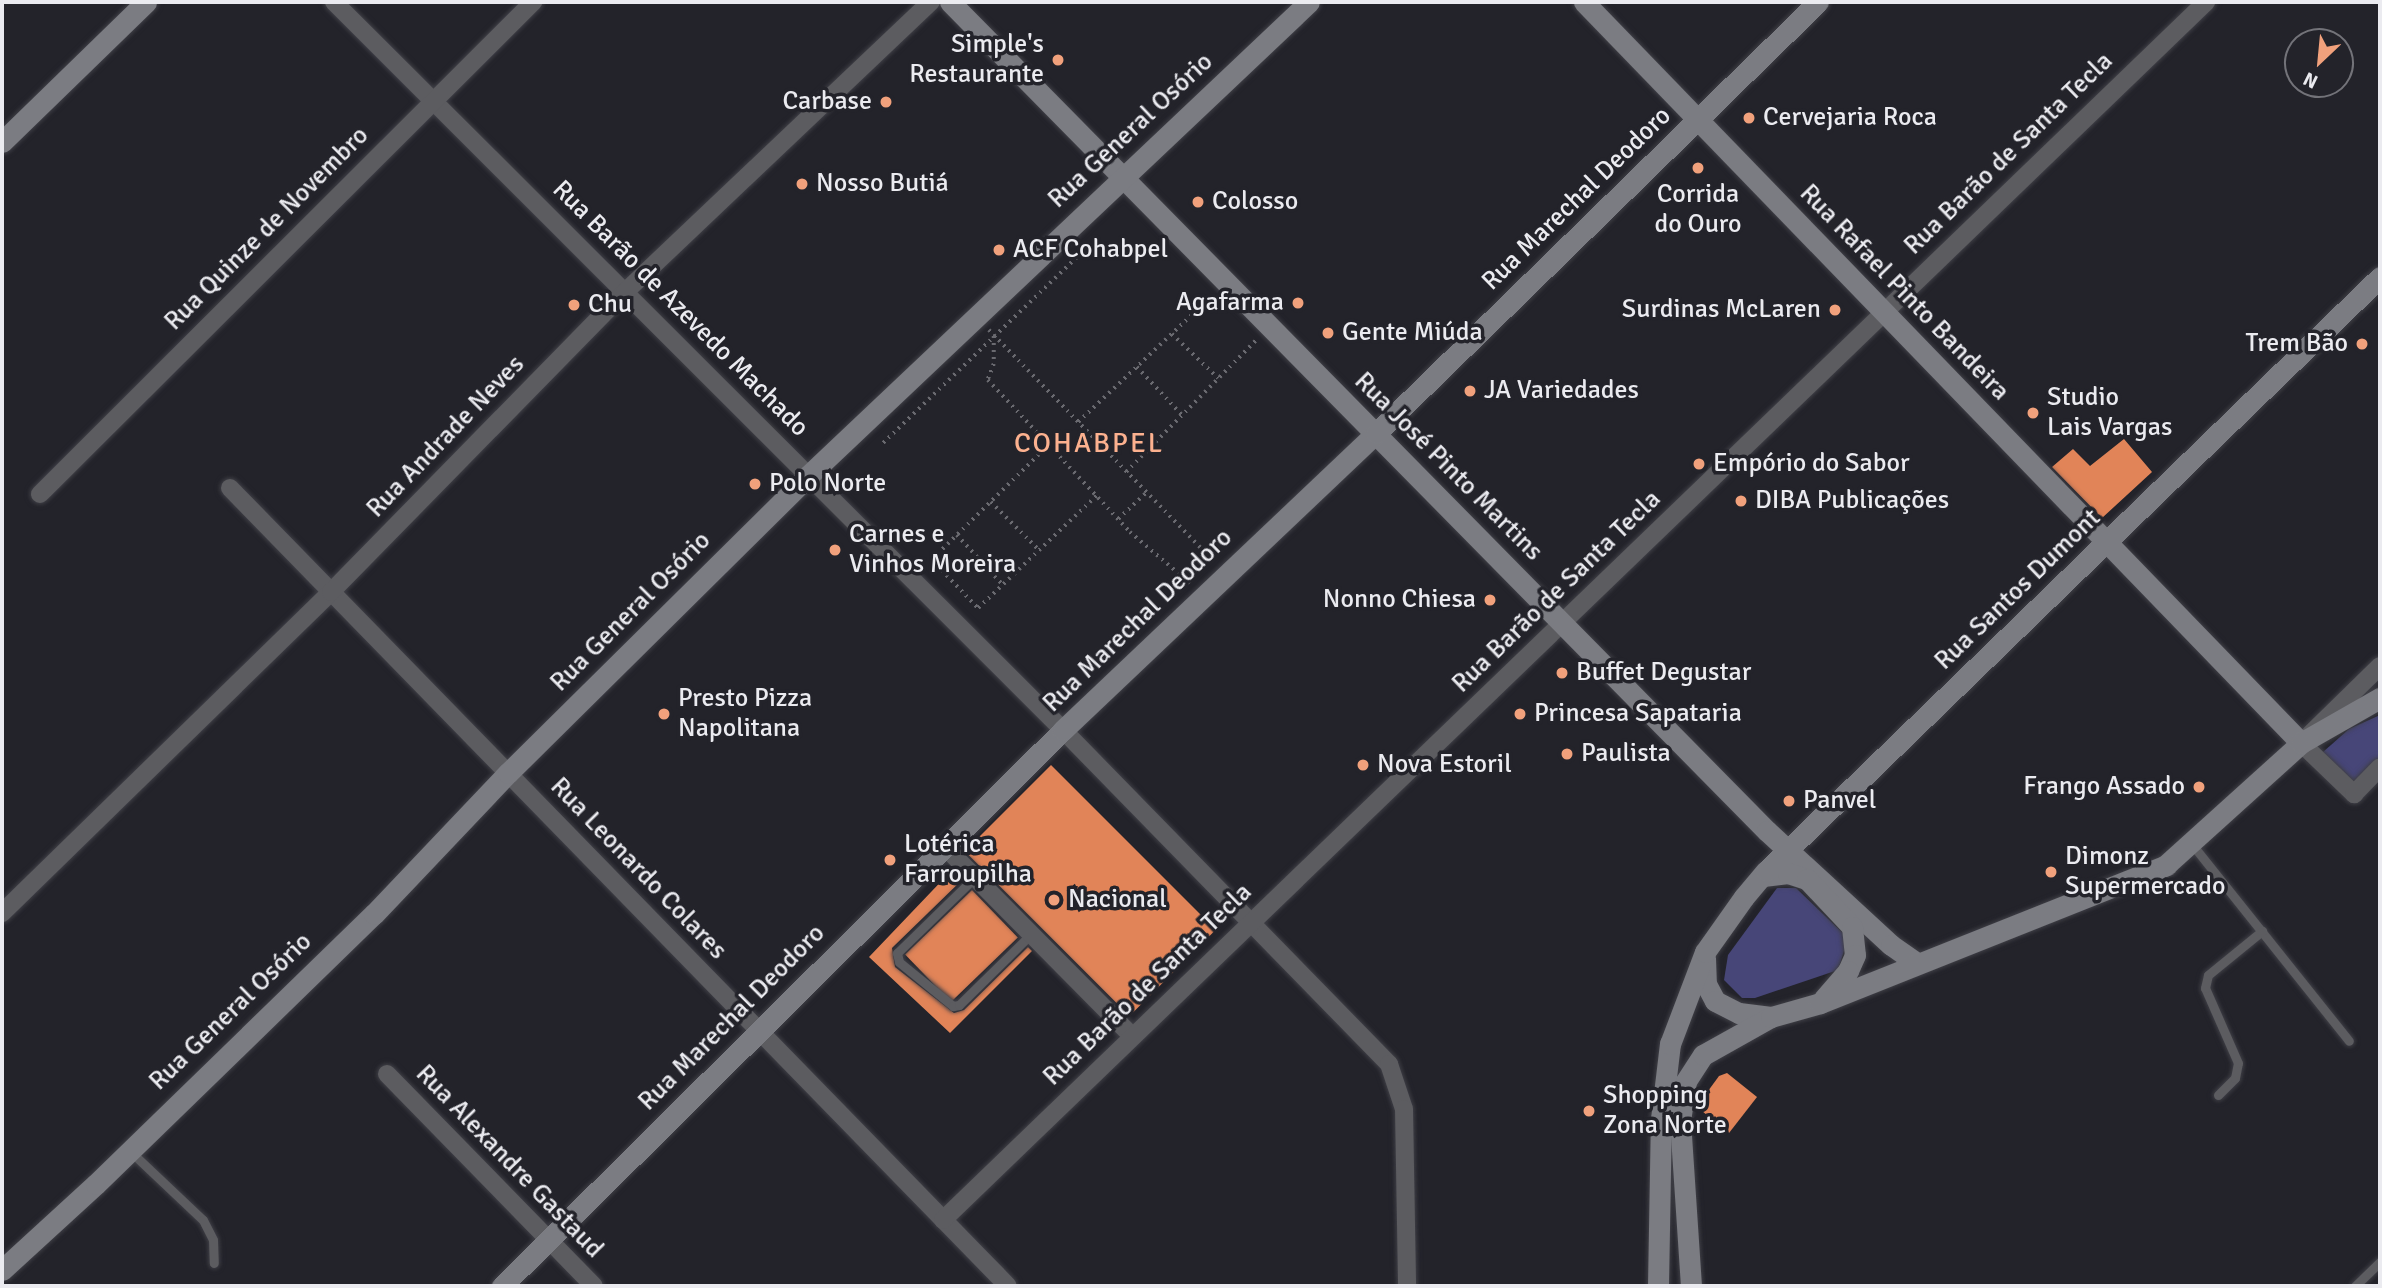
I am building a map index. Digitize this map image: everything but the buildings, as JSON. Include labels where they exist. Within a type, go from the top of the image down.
[{"type":"street","points":[[2,142],[146,2]]},
{"type":"street","name":"Rua Barão de Azevedo Machado","points":[[334,2],[1063,730],[1389,1064],[1404,1109],[1407,1286]]},
{"type":"street","name":"Rua Quinze de Novembro","points":[[40,494],[533,2]]},
{"type":"street","name":"Rua Andrade Neves","points":[[2,913],[331,592],[625,292],[931,2]]},
{"type":"street","name":"Rua José Pinto Martins","points":[[950,2],[1767,831],[1891,945],[1917,963]]},
{"type":"street","name":"Rua General Osório","points":[[2,1270],[374,914],[508,773],[809,475],[1309,2]]},
{"type":"street","name":"Rua Rafael Pinto Bandeira","points":[[1584,2],[2301,743]]},
{"type":"street","name":"Rua Marechal Deodoro","points":[[502,1286],[1063,730],[1376,433],[1818,2]]},
{"type":"street","name":"Rua Barão de Santa Tecla","points":[[943,1220],[2206,2]]},
{"type":"street","name":"Rua Santos Dumont","points":[[1658,1286],[1661,1119],[1670,1044],[1705,952],[1765,874],[1788,851],[2380,277]]},
{"type":"street","name":"Rua Leonardo Colares","points":[[230,488],[1008,1286]]},
{"type":"street","points":[[1690,1286],[1680,1122],[1686,1081],[1703,1055],[1771,1017],[1820,1003],[2166,864],[2301,743],[2380,666]]},
{"type":"street","points":[[2301,743],[2380,698]]},
{"type":"street","points":[[2301,743],[2354,794],[2380,767]]},
{"type":"street","points":[[1767,831],[1770,847],[1765,874],[1788,873],[1807,879],[1852,928],[1855,954],[1848,971],[1820,1003]]},
{"type":"street","points":[[945,847],[1132,1036]]},
{"type":"street","points":[[1705,952],[1706,984],[1715,1002],[1739,1013],[1771,1017]]},
{"type":"street","name":"Rua Alexandre Gastaud","points":[[387,1074],[594,1286]]},
{"type":"lane","points":[[2190,841],[2349,1041]]},
{"type":"lane","points":[[975,877],[897,953],[899,962],[953,1006],[959,1004],[1031,934]]},
{"type":"lane","points":[[2218,1095],[2235,1078],[2238,1063],[2204,989],[2208,975],[2262,932]]},
{"type":"lane","points":[[129,1150],[203,1220],[213,1240],[214,1263]]},
{"type":"lane","points":[[2355,1286],[2380,1262]]},
{"type":"path","points":[[883,443],[1078,256]]},
{"type":"path","points":[[1078,422],[1214,294]]},
{"type":"path","points":[[1172,334],[1219,379]]},
{"type":"path","points":[[994,336],[1214,562]]},
{"type":"path","points":[[994,336],[994,364],[988,380],[1118,519],[1191,584]]},
{"type":"path","points":[[1126,471],[1258,340]]},
{"type":"path","points":[[1137,367],[1182,415]]},
{"type":"path","points":[[1049,445],[932,560],[978,608],[1096,496]]},
{"type":"path","points":[[1118,519],[1147,492]]},
{"type":"path","points":[[990,502],[1039,550]]},
{"type":"path","points":[[957,535],[1003,585]]},
{"type":"shaded area","points":[[2380,715],[2380,759],[2356,784],[2323,752],[2349,729]]},
{"type":"shaded area","points":[[1777,888],[1796,888],[1848,938],[1838,970],[1755,998],[1742,998],[1724,980],[1728,955]]},
{"type":"place","name":"Simple's Restaurante","points":[[1058,60]]},
{"type":"place","name":"Carbase","points":[[886,102]]},
{"type":"place","name":"Cervejaria Roca","points":[[1749,118]]},
{"type":"place","name":"Corrida do Ouro","points":[[1698,168]]},
{"type":"place","name":"Nosso Butiá","points":[[802,184]]},
{"type":"place","name":"Colosso","points":[[1198,202]]},
{"type":"place","name":"ACF Cohabpel","points":[[999,250]]},
{"type":"place","name":"Agafarma","points":[[1298,303]]},
{"type":"place","name":"Chu","points":[[574,305]]},
{"type":"place","name":"Surdinas McLaren","points":[[1835,310]]},
{"type":"place","name":"Gente Miúda","points":[[1328,333]]},
{"type":"place","name":"Trem Bão","points":[[2362,344]]},
{"type":"place","name":"JA Variedades","points":[[1470,391]]},
{"type":"place","name":"Studio Lais Vargas","points":[[2033,413]]},
{"type":"place","name":"Empório do Sabor","points":[[1699,464]]},
{"type":"place","name":"Polo Norte","points":[[755,484]]},
{"type":"place","name":"DIBA Publicações","points":[[1741,501]]},
{"type":"place","name":"Carnes e Vinhos Moreira","points":[[835,550]]},
{"type":"place","name":"Nonno Chiesa","points":[[1490,600]]},
{"type":"place","name":"Buffet Degustar","points":[[1562,673]]},
{"type":"place","name":"Presto Pizza Napolitana","points":[[664,714]]},
{"type":"place","name":"Princesa Sapataria","points":[[1520,714]]},
{"type":"place","name":"Paulista","points":[[1567,754]]},
{"type":"place","name":"Nova Estoril","points":[[1363,765]]},
{"type":"place","name":"Frango Assado","points":[[2199,787]]},
{"type":"place","name":"Panvel","points":[[1789,801]]},
{"type":"place","name":"Lotérica Farroupilha","points":[[890,860]]},
{"type":"place","name":"Dimonz Supermercado","points":[[2051,872]]},
{"type":"place","name":"Nacional","points":[[1054,900]]},
{"type":"place","name":"Shopping Zona Norte","points":[[1589,1111]]},
{"type":"district","name":"COHABPEL","points":[[1089,443]]}]
